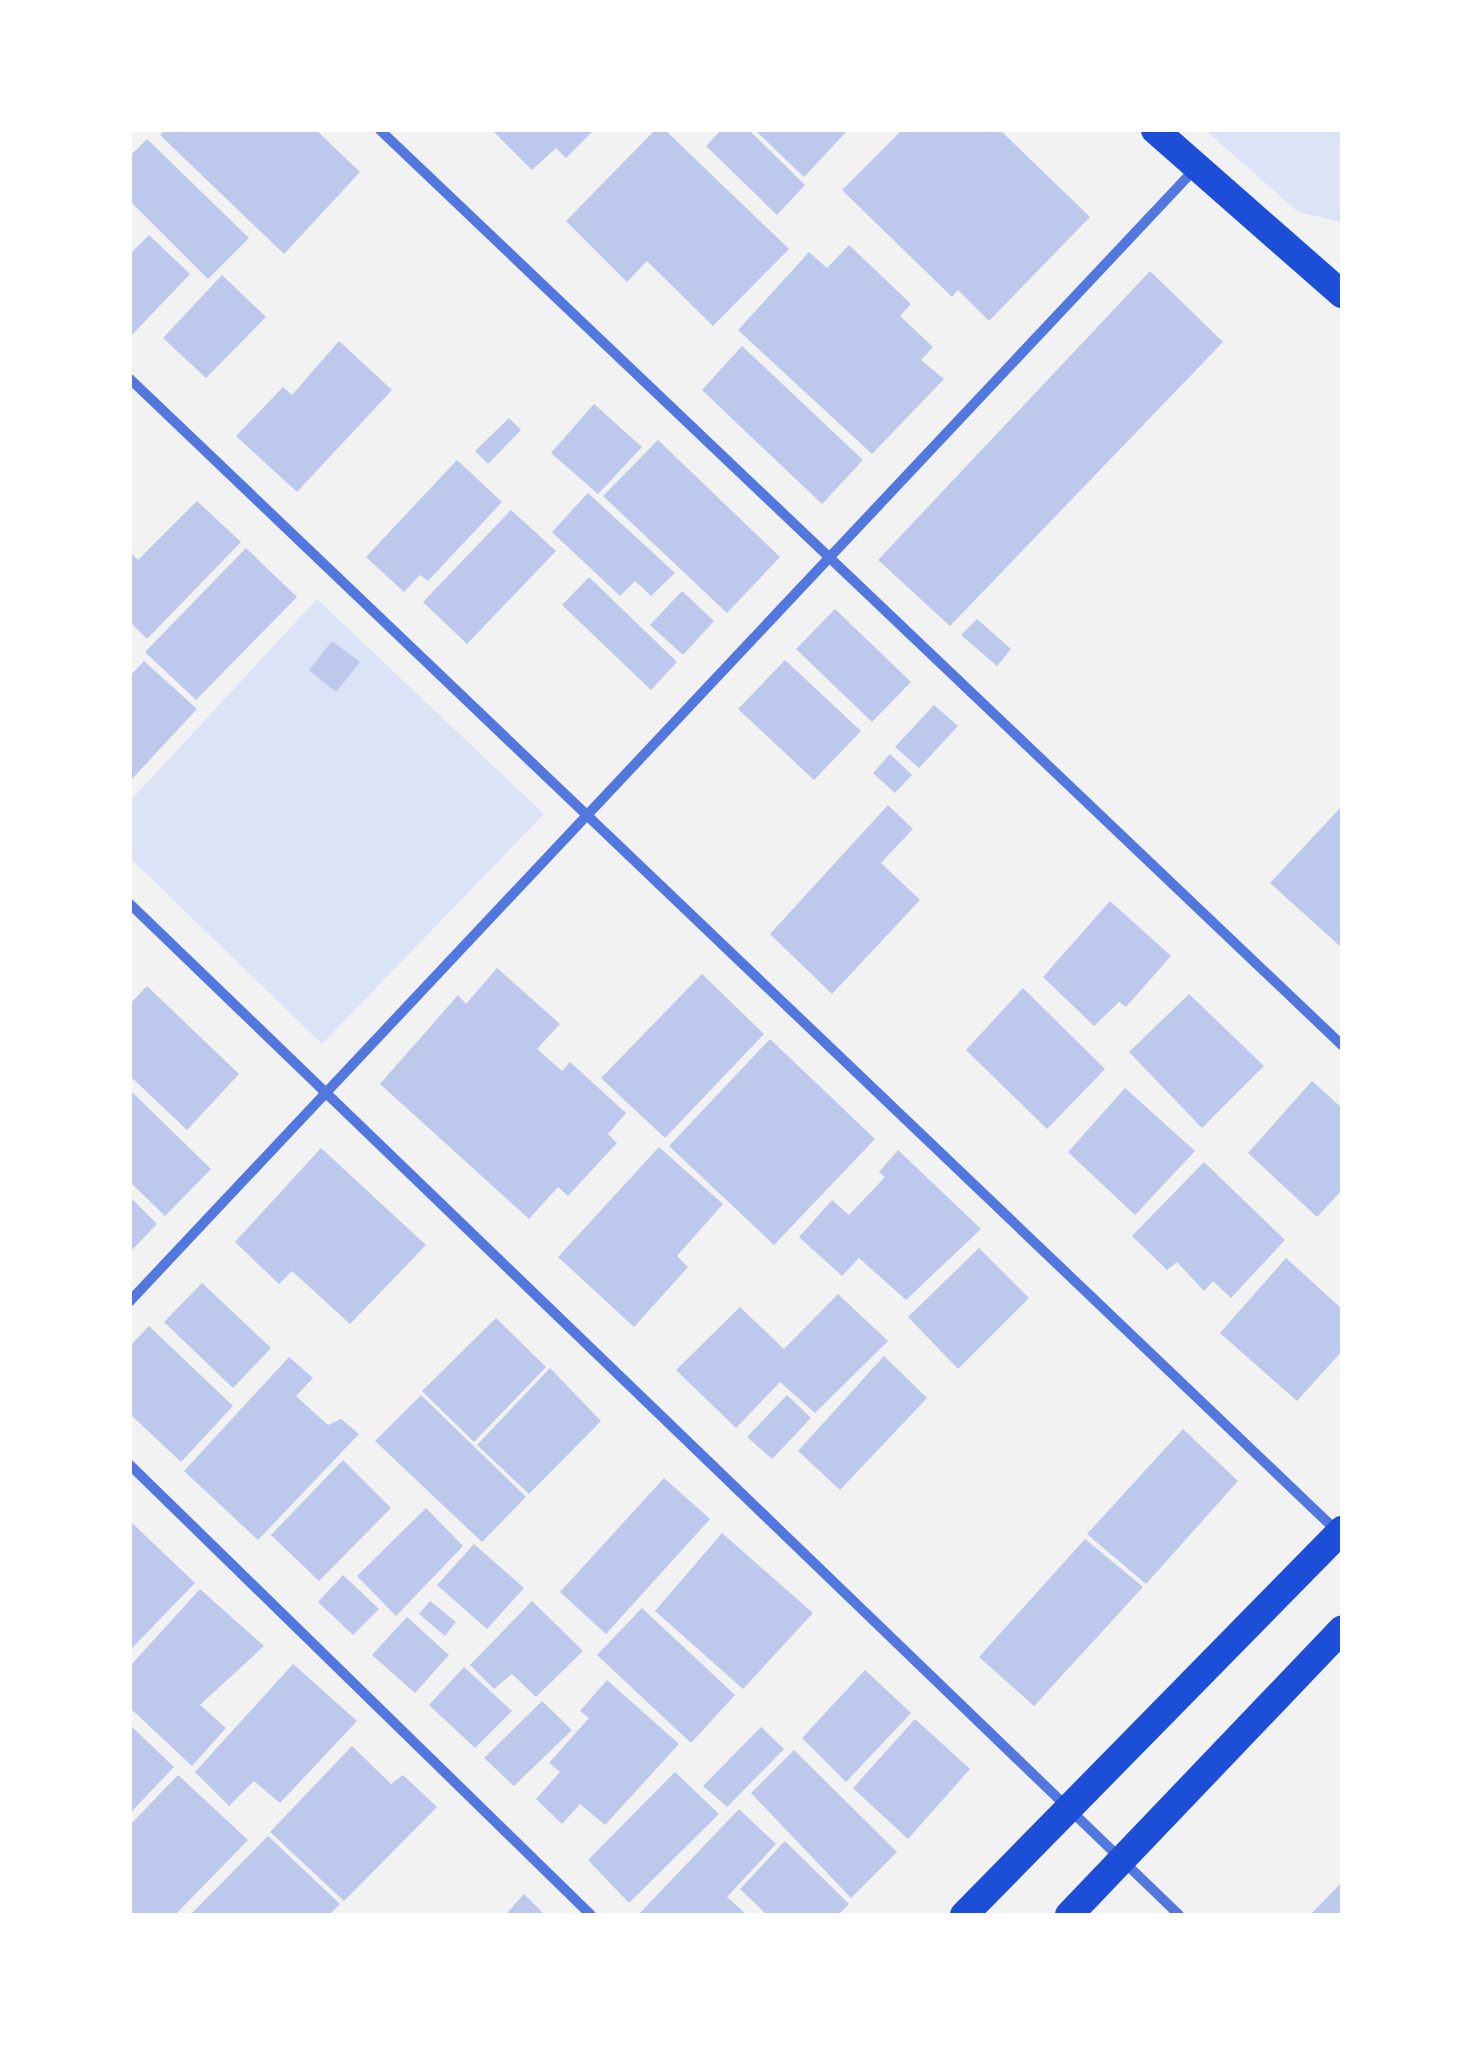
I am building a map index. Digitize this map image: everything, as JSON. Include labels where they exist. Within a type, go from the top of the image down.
[{"type":"highway","points":[[1155,130],[1342,294]]},
{"type":"highway","points":[[964,1915],[1340,1531]]},
{"type":"highway","points":[[1069,1915],[1342,1629]]},
{"type":"street","points":[[380,130],[1342,1045]]},
{"type":"street","points":[[130,1301],[586,810],[1197,168]]},
{"type":"street","points":[[130,379],[1340,1531]]},
{"type":"street","points":[[130,904],[1179,1915]]},
{"type":"street","points":[[130,1465],[592,1915]]},
{"type":"shaded area","points":[[1205,130],[1342,130],[1342,222],[1298,212]]},
{"type":"shaded area","points":[[317,599],[544,814],[322,1044],[130,858],[130,801]]},
{"type":"building","points":[[165,130],[316,130],[360,172],[284,254],[160,135]]},
{"type":"building","points":[[492,130],[594,130],[566,158],[556,148],[532,170]]},
{"type":"building","points":[[655,130],[665,130],[789,249],[713,326],[647,261],[627,282],[566,221]]},
{"type":"building","points":[[721,130],[749,130],[805,185],[777,215],[706,146]]},
{"type":"building","points":[[755,130],[848,130],[804,177]]},
{"type":"building","points":[[902,130],[1000,130],[1090,217],[989,321],[958,290],[952,297],[842,190]]},
{"type":"building","points":[[147,139],[249,238],[208,279],[130,201],[130,156]]},
{"type":"building","points":[[149,235],[190,274],[130,337],[130,254]]},
{"type":"building","points":[[849,245],[911,304],[900,316],[933,347],[921,360],[944,379],[872,454],[738,330],[809,252],[827,268]]},
{"type":"building","points":[[1150,271],[1223,342],[950,626],[878,560]]},
{"type":"building","points":[[222,275],[266,317],[206,378],[163,338]]},
{"type":"building","points":[[339,341],[392,390],[297,492],[236,436],[283,387],[292,395]]},
{"type":"building","points":[[742,346],[863,460],[822,504],[702,390]]},
{"type":"building","points":[[594,404],[642,447],[598,494],[551,453]]},
{"type":"building","points":[[509,418],[521,430],[488,464],[475,451]]},
{"type":"building","points":[[658,440],[780,557],[727,613],[603,496]]},
{"type":"building","points":[[457,460],[502,502],[428,581],[420,575],[404,592],[366,557]]},
{"type":"building","points":[[588,493],[675,573],[651,596],[635,581],[620,596],[552,532]]},
{"type":"building","points":[[197,501],[241,542],[147,639],[130,622],[130,552],[138,560]]},
{"type":"building","points":[[511,510],[556,551],[467,644],[423,602]]},
{"type":"building","points":[[246,548],[297,597],[196,700],[145,652]]},
{"type":"building","points":[[589,577],[677,662],[651,690],[562,605]]},
{"type":"building","points":[[682,591],[714,621],[683,655],[650,625]]},
{"type":"building","points":[[835,609],[911,682],[872,722],[796,649]]},
{"type":"building","points":[[977,619],[1011,649],[997,666],[961,635]]},
{"type":"building","points":[[332,641],[360,662],[336,692],[309,670]]},
{"type":"building","points":[[785,660],[861,731],[814,780],[738,709]]},
{"type":"building","points":[[144,661],[197,709],[130,781],[130,676]]},
{"type":"building","points":[[934,705],[958,726],[919,768],[895,747]]},
{"type":"building","points":[[890,754],[912,775],[895,793],[873,773]]},
{"type":"building","points":[[888,805],[913,829],[881,863],[920,900],[832,994],[770,934]]},
{"type":"building","points":[[1342,806],[1342,948],[1270,883]]},
{"type":"building","points":[[1110,901],[1171,956],[1126,1007],[1119,1002],[1094,1026],[1043,977]]},
{"type":"building","points":[[497,968],[560,1024],[537,1049],[562,1071],[570,1062],[626,1113],[608,1134],[617,1143],[568,1196],[558,1187],[529,1219],[380,1084],[458,995],[466,1004]]},
{"type":"building","points":[[702,974],[764,1034],[665,1138],[601,1078]]},
{"type":"building","points":[[147,986],[239,1074],[187,1130],[130,1076],[130,1004]]},
{"type":"building","points":[[1023,988],[1105,1069],[1047,1129],[966,1050]]},
{"type":"building","points":[[1189,994],[1264,1066],[1202,1128],[1129,1052]]},
{"type":"building","points":[[770,1039],[875,1139],[774,1245],[669,1146]]},
{"type":"building","points":[[1312,1081],[1342,1108],[1342,1190],[1317,1217],[1248,1153]]},
{"type":"building","points":[[1125,1088],[1195,1151],[1135,1215],[1068,1152]]},
{"type":"building","points":[[132,1092],[211,1169],[165,1216],[130,1182]]},
{"type":"building","points":[[659,1147],[723,1204],[677,1256],[688,1267],[634,1327],[558,1257]]},
{"type":"building","points":[[321,1148],[426,1245],[350,1324],[292,1271],[279,1284],[235,1242]]},
{"type":"building","points":[[898,1150],[981,1229],[906,1300],[859,1258],[842,1276],[799,1237],[832,1200],[849,1215],[885,1177],[879,1172]]},
{"type":"building","points":[[1204,1162],[1285,1240],[1231,1298],[1213,1281],[1204,1291],[1177,1262],[1167,1270],[1132,1236]]},
{"type":"building","points":[[130,1197],[157,1224],[130,1252]]},
{"type":"building","points":[[979,1248],[1029,1298],[958,1369],[908,1317]]},
{"type":"building","points":[[1286,1258],[1342,1309],[1342,1351],[1297,1401],[1220,1333]]},
{"type":"building","points":[[202,1283],[271,1348],[233,1388],[164,1322]]},
{"type":"building","points":[[838,1294],[888,1341],[815,1413],[780,1382],[736,1428],[676,1370],[740,1307],[784,1349]]},
{"type":"building","points":[[496,1318],[546,1367],[474,1442],[422,1391]]},
{"type":"building","points":[[149,1326],[233,1406],[181,1462],[130,1414],[130,1346]]},
{"type":"building","points":[[884,1356],[927,1398],[840,1490],[798,1451]]},
{"type":"building","points":[[289,1357],[313,1378],[296,1396],[328,1425],[341,1419],[359,1434],[258,1540],[184,1471]]},
{"type":"building","points":[[550,1368],[601,1421],[529,1494],[477,1445]]},
{"type":"building","points":[[421,1395],[526,1497],[482,1542],[375,1441]]},
{"type":"building","points":[[787,1395],[811,1418],[772,1459],[747,1437]]},
{"type":"building","points":[[1183,1429],[1238,1481],[1146,1584],[1087,1534]]},
{"type":"building","points":[[343,1460],[391,1508],[319,1581],[271,1535]]},
{"type":"building","points":[[664,1478],[710,1519],[606,1634],[560,1592]]},
{"type":"building","points":[[426,1508],[463,1546],[396,1616],[357,1576]]},
{"type":"building","points":[[130,1521],[195,1583],[130,1650]]},
{"type":"building","points":[[722,1533],[813,1613],[743,1689],[655,1611]]},
{"type":"building","points":[[1085,1539],[1143,1587],[1034,1706],[979,1657]]},
{"type":"building","points":[[474,1544],[524,1588],[487,1629],[437,1585]]},
{"type":"building","points":[[343,1575],[379,1609],[353,1635],[318,1602]]},
{"type":"building","points":[[200,1589],[264,1646],[200,1705],[226,1728],[192,1766],[130,1708],[130,1666]]},
{"type":"building","points":[[430,1601],[456,1622],[445,1636],[419,1614]]},
{"type":"building","points":[[532,1601],[583,1651],[536,1697],[512,1674],[494,1689],[470,1665]]},
{"type":"building","points":[[642,1608],[735,1695],[691,1743],[597,1655]]},
{"type":"building","points":[[407,1617],[449,1655],[415,1693],[372,1655]]},
{"type":"building","points":[[293,1664],[357,1721],[280,1803],[254,1781],[229,1806],[195,1772]]},
{"type":"building","points":[[464,1667],[512,1711],[475,1748],[429,1705]]},
{"type":"building","points":[[865,1670],[911,1713],[846,1782],[802,1738]]},
{"type":"building","points":[[607,1680],[679,1744],[605,1825],[580,1804],[562,1824],[536,1799],[560,1772],[549,1763],[589,1718],[580,1711]]},
{"type":"building","points":[[542,1701],[572,1730],[514,1786],[484,1758]]},
{"type":"building","points":[[915,1719],[970,1769],[908,1839],[853,1788]]},
{"type":"building","points":[[130,1725],[174,1767],[130,1813]]},
{"type":"building","points":[[761,1727],[784,1749],[727,1807],[703,1786]]},
{"type":"building","points":[[352,1746],[391,1784],[403,1775],[437,1807],[344,1901],[270,1832]]},
{"type":"building","points":[[794,1750],[897,1852],[851,1898],[751,1793]]},
{"type":"building","points":[[675,1772],[719,1814],[629,1903],[588,1860]]},
{"type":"building","points":[[178,1775],[248,1840],[175,1915],[130,1915],[130,1825]]},
{"type":"building","points":[[739,1809],[776,1844],[727,1897],[747,1915],[638,1915]]},
{"type":"building","points":[[268,1836],[340,1904],[329,1915],[190,1915]]},
{"type":"building","points":[[785,1841],[849,1904],[838,1915],[767,1915],[740,1889]]},
{"type":"building","points":[[1342,1882],[1342,1915],[1310,1915]]},
{"type":"building","points":[[524,1894],[545,1915],[505,1915]]}]
